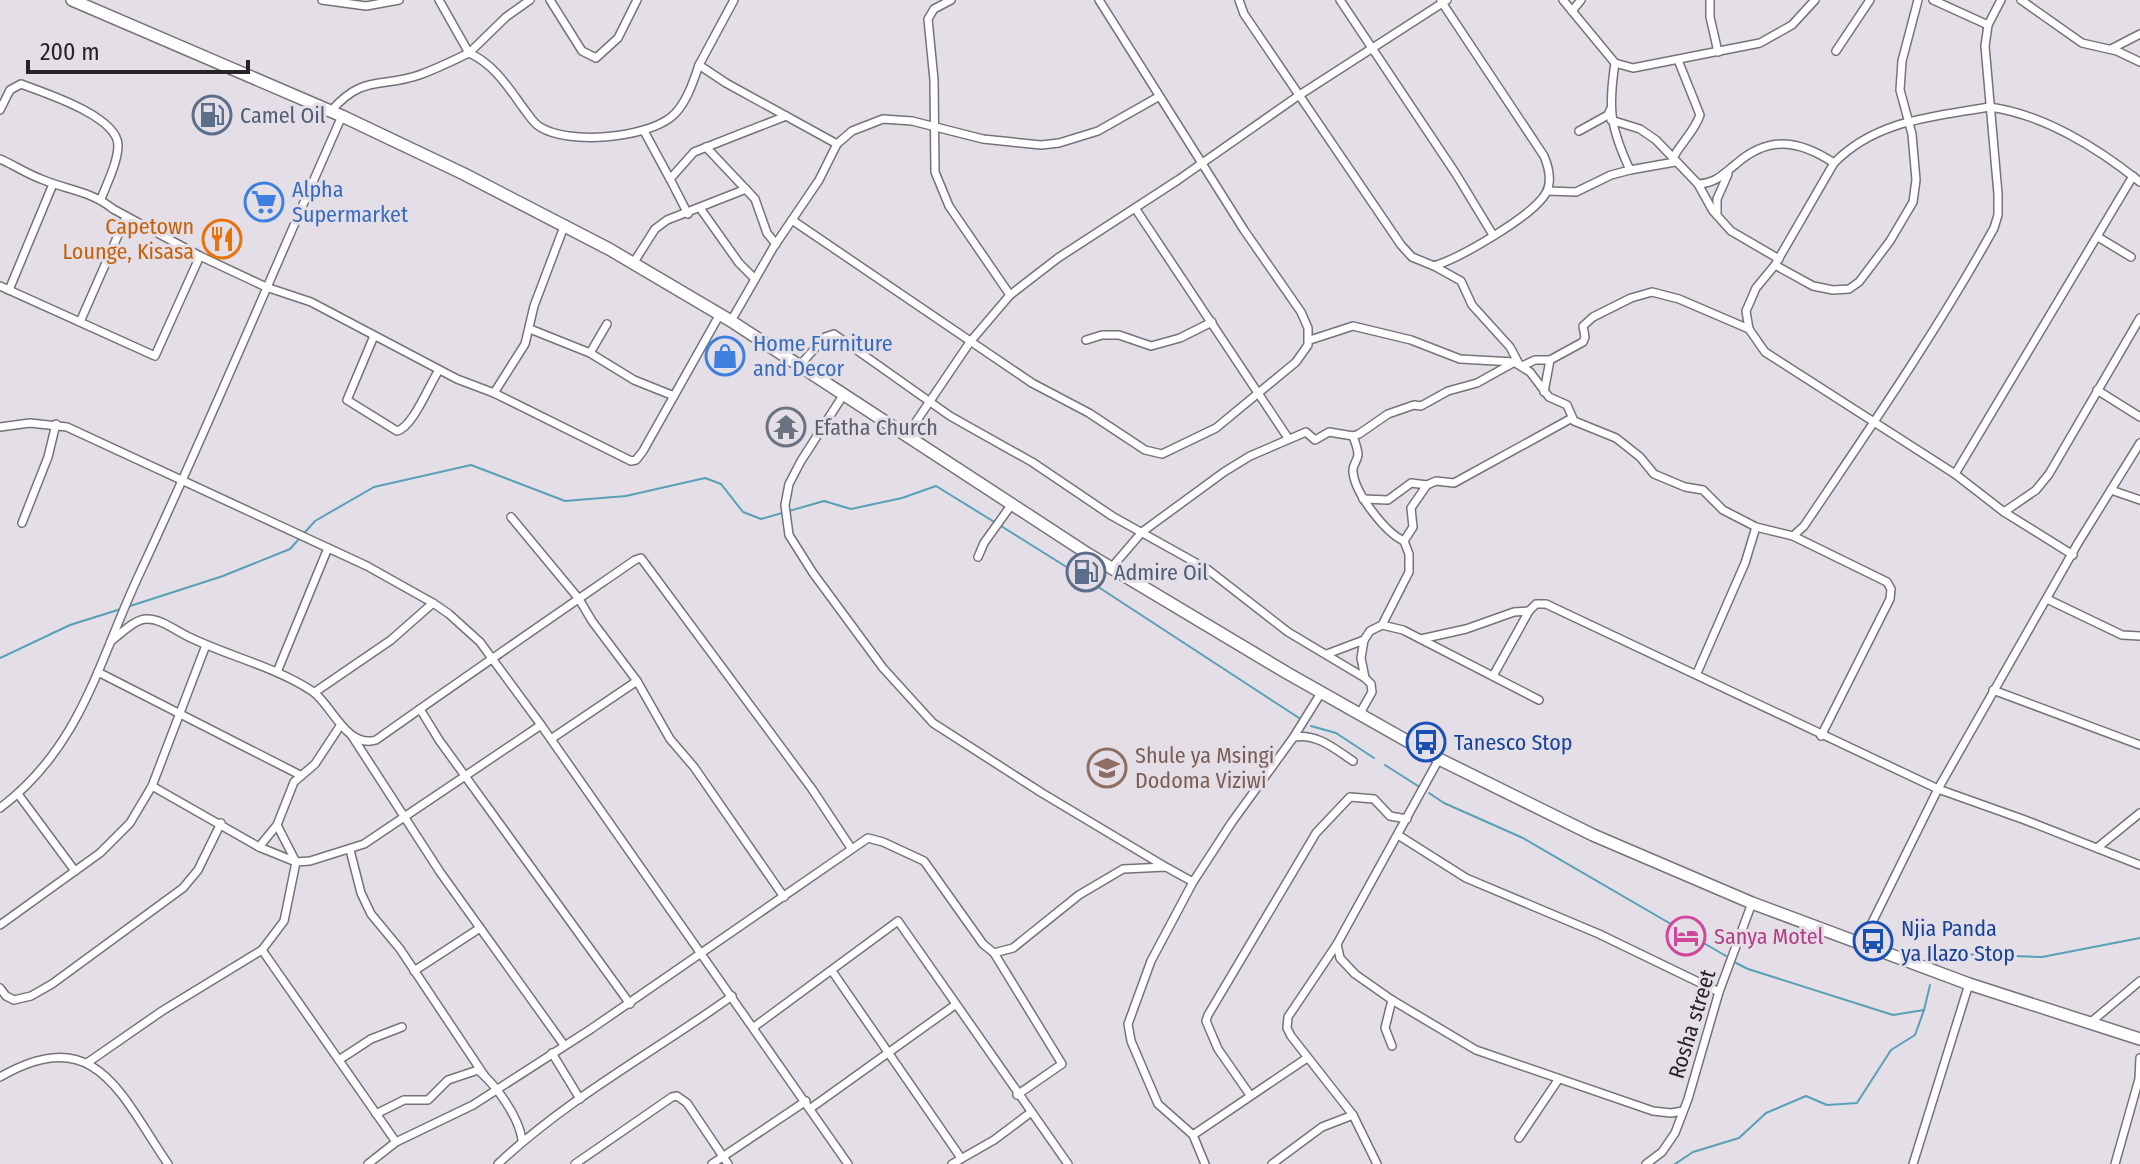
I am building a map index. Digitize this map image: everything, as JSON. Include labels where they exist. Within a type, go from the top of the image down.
[{"type":"highway","points":[[72,0],[337,113],[565,224],[634,262],[907,435],[1009,509],[1439,759],[1604,840],[1752,903],[1969,984],[2140,1039]]},
{"type":"street","points":[[322,0],[366,6],[399,0]]},
{"type":"street","points":[[439,0],[469,53],[481,58],[497,72],[541,128],[568,136],[628,134],[644,131],[672,117],[687,96],[699,65],[732,1]]},
{"type":"street","points":[[0,808],[30,783],[68,736],[183,480],[344,96],[358,87],[421,75],[469,53],[506,17],[530,0]]},
{"type":"street","points":[[550,0],[582,51],[596,58],[618,38],[637,0]]},
{"type":"street","points":[[929,0],[934,9]]},
{"type":"street","points":[[951,0],[934,9],[929,16],[934,80],[935,172],[942,192],[1010,295]]},
{"type":"street","points":[[792,220],[1032,383],[1089,413],[1145,450],[1162,454],[1216,428],[1296,362],[1310,340],[1308,328],[1301,312],[1158,97],[1099,0]]},
{"type":"street","points":[[1239,0],[1244,14],[1298,96],[1401,245],[1412,257],[1461,281],[1475,308],[1510,347],[1518,364]]},
{"type":"street","points":[[1340,0],[1493,235]]},
{"type":"street","points":[[1563,0],[1615,63],[1645,67],[1753,45],[1784,31],[1815,0]]},
{"type":"street","points":[[1572,11],[1581,0]]},
{"type":"street","points":[[1710,0],[1710,17],[1718,52]]},
{"type":"street","points":[[1836,51],[1870,0]]},
{"type":"street","points":[[1611,120],[1647,133],[1698,184],[1717,216],[1740,239],[1813,286],[1849,289],[1859,282],[1890,241],[1913,202],[1916,172],[1912,134],[1900,90],[1902,61],[1918,0]]},
{"type":"street","points":[[1933,0],[1988,25]]},
{"type":"street","points":[[1793,536],[1804,526],[1916,361],[1994,228],[1998,215],[1998,194],[1985,46],[1988,25],[2001,0]]},
{"type":"street","points":[[2021,0],[2082,43],[2111,49],[2140,62]]},
{"type":"street","points":[[907,435],[970,342],[1010,295],[1058,258],[1443,1],[1544,156],[1549,175],[1548,191],[1535,207],[1493,235],[1434,266]]},
{"type":"street","points":[[2111,49],[2140,34]]},
{"type":"street","points":[[1674,160],[1678,148],[1688,138],[1700,115],[1678,60]]},
{"type":"street","points":[[1615,63],[1611,120],[1630,170]]},
{"type":"street","points":[[699,65],[837,144]]},
{"type":"street","points":[[0,110],[10,90],[21,84],[70,103],[108,124],[116,136],[118,148],[101,199]]},
{"type":"street","points":[[731,321],[776,244],[819,180],[837,144],[852,131],[883,119],[933,125],[983,139],[1041,145],[1059,143],[1098,131],[1158,97]]},
{"type":"street","points":[[1955,474],[2042,326],[2137,179],[2054,128],[2025,115],[1989,107],[1908,120],[1847,150],[1834,163],[1777,262],[1756,288],[1746,311],[1749,329],[1765,352],[1955,474],[2004,512],[2073,555]]},
{"type":"street","points":[[1579,131],[1608,115],[1610,110]]},
{"type":"street","points":[[670,179],[688,156],[786,116]]},
{"type":"street","points":[[644,131],[688,214]]},
{"type":"street","points":[[1698,184],[1712,183],[1764,145],[1789,143],[1810,148],[1834,163]]},
{"type":"street","points":[[706,147],[757,202],[767,233],[776,244]]},
{"type":"street","points":[[0,159],[53,184],[101,199],[126,217],[200,256],[266,287],[311,302],[439,370],[494,393],[632,461],[643,451],[720,314]]},
{"type":"street","points":[[1548,191],[1576,192],[1611,175],[1674,160]]},
{"type":"street","points":[[1717,216],[1717,199],[1731,168]]},
{"type":"street","points":[[9,290],[53,184]]},
{"type":"street","points":[[634,262],[655,229],[667,220],[746,189]]},
{"type":"street","points":[[700,208],[739,263],[755,279]]},
{"type":"street","points":[[1135,208],[1288,438]]},
{"type":"street","points":[[80,322],[126,217]]},
{"type":"street","points":[[494,393],[525,344],[534,306],[565,224]]},
{"type":"street","points":[[2098,237],[2131,257]]},
{"type":"street","points":[[0,286],[155,356],[200,256]]},
{"type":"street","points":[[1112,567],[1142,532],[1224,472],[1288,438],[1306,432],[1315,440],[1329,432],[1353,436],[1388,414],[1414,405],[1421,406],[1448,391],[1480,382],[1518,364],[1550,360],[1583,342],[1585,337],[1581,328],[1593,317],[1641,294],[1652,292],[1679,299],[1749,329]]},
{"type":"street","points":[[2004,512],[2036,490],[2049,474],[2140,318]]},
{"type":"street","points":[[1086,340],[1102,335],[1119,335],[1151,346],[1180,338],[1212,322]]},
{"type":"street","points":[[590,353],[607,324]]},
{"type":"street","points":[[1310,340],[1353,326],[1411,340],[1460,359],[1518,364],[1530,372],[1544,392],[1567,405],[1572,418],[1578,423],[1607,433],[1627,446],[1654,474],[1685,487],[1703,490],[1723,510],[1756,527],[1793,536],[1887,582],[1891,589],[1890,599],[1821,736]]},
{"type":"street","points":[[530,329],[590,353],[634,380],[674,396]]},
{"type":"street","points":[[800,365],[825,337],[834,334],[950,416],[1032,462],[1112,516],[1207,569],[1288,632],[1365,678],[1371,684],[1372,692],[1359,715]]},
{"type":"street","points":[[374,336],[347,400],[397,431],[404,430],[411,422],[439,370]]},
{"type":"street","points":[[1544,392],[1550,360]]},
{"type":"street","points":[[2097,390],[2140,417]]},
{"type":"street","points":[[844,394],[801,461],[789,484],[785,505],[789,535],[848,621],[913,704],[933,723],[1042,793],[1193,882]]},
{"type":"street","points":[[1363,499],[1388,500],[1407,484],[1454,483],[1572,418]]},
{"type":"street","points":[[0,427],[23,423],[56,424],[378,571],[433,603],[466,628],[492,656],[848,1164]]},
{"type":"street","points":[[22,523],[48,457],[56,424]]},
{"type":"street","points":[[1353,436],[1358,454],[1353,474],[1363,499],[1394,537],[1404,541],[1409,554],[1409,572],[1382,625]]},
{"type":"street","points":[[1861,945],[1938,789],[1993,690],[2140,443]]},
{"type":"street","points":[[1404,541],[1413,527],[1412,506],[1427,485]]},
{"type":"street","points":[[2111,490],[2140,500]]},
{"type":"street","points":[[978,557],[1009,509]]},
{"type":"street","points":[[511,517],[579,599],[637,681],[670,739],[694,767],[784,897]]},
{"type":"street","points":[[1697,673],[1745,563],[1756,527]]},
{"type":"street","points":[[277,672],[328,548]]},
{"type":"street","points":[[111,641],[136,622],[147,619],[160,622],[206,645],[277,672],[315,692],[340,726],[363,741],[376,740],[455,686],[492,656],[637,558],[644,559],[812,789],[851,848]]},
{"type":"street","points":[[2047,599],[2122,635],[2140,636]]},
{"type":"street","points":[[315,692],[391,640],[433,603]]},
{"type":"street","points":[[1493,676],[1529,611],[1536,604],[1546,604],[1938,789],[2140,865]]},
{"type":"street","points":[[1421,639],[1466,629],[1514,612],[1529,611]]},
{"type":"street","points":[[1365,678],[1360,651],[1364,640],[1370,631],[1390,625],[1539,700]]},
{"type":"street","points":[[1327,654],[1364,640]]},
{"type":"street","points":[[0,925],[122,834],[152,786],[206,645]]},
{"type":"street","points":[[98,672],[300,775]]},
{"type":"street","points":[[551,739],[637,681]]},
{"type":"street","points":[[1993,690],[2140,745]]},
{"type":"street","points":[[1205,1164],[1193,1135],[1158,1104],[1131,1041],[1128,1024],[1151,961],[1193,882],[1321,693]]},
{"type":"street","points":[[420,709],[630,1004]]},
{"type":"street","points":[[152,786],[259,847],[296,862],[350,850],[405,818],[541,725]]},
{"type":"street","points":[[259,847],[277,825],[300,775],[315,764],[340,726]]},
{"type":"street","points":[[349,731],[440,872],[564,1045]]},
{"type":"street","points":[[1293,738],[1315,738],[1353,761]]},
{"type":"street","points":[[1377,1164],[1353,1115],[1287,1028],[1288,1017],[1337,944],[1439,759]]},
{"type":"street","points":[[18,794],[75,871]]},
{"type":"street","points":[[1250,1095],[1218,1049],[1206,1021],[1208,1015],[1316,833],[1350,797],[1374,799],[1390,816],[1407,819]]},
{"type":"street","points":[[2097,848],[2140,813]]},
{"type":"street","points":[[0,988],[12,1000],[31,996],[113,940],[187,884],[198,870],[221,823]]},
{"type":"street","points":[[87,1063],[162,1011],[262,950],[284,921],[296,862],[277,825]]},
{"type":"street","points":[[1398,835],[1466,878],[1599,934],[1719,992]]},
{"type":"street","points":[[368,1164],[396,1142],[473,1105],[630,1004],[867,838],[876,839],[924,861],[975,933],[994,953],[1062,1064],[1017,1095]]},
{"type":"street","points":[[350,850],[365,903],[518,1124],[522,1140]]},
{"type":"street","points":[[994,953],[1013,948],[1079,895],[1123,869],[1166,867]]},
{"type":"street","name":"Rosha street","points":[[1646,1164],[1659,1156],[1669,1143],[1683,1111],[1719,992],[1752,903]]},
{"type":"street","points":[[754,1027],[898,921],[1068,1164]]},
{"type":"street","points":[[414,971],[480,928]]},
{"type":"street","points":[[1337,944],[1337,953],[1346,965],[1392,1000],[1476,1050],[1653,1111],[1683,1111]]},
{"type":"street","points":[[262,950],[396,1142]]},
{"type":"street","points":[[832,971],[961,1158]]},
{"type":"street","points":[[2091,1022],[2140,981]]},
{"type":"street","points":[[1913,1164],[1969,984]]},
{"type":"street","points":[[498,1164],[522,1140],[732,996]]},
{"type":"street","points":[[1392,1000],[1385,1028],[1392,1046]]},
{"type":"street","points":[[712,1164],[889,1052],[955,1005]]},
{"type":"street","points":[[339,1060],[371,1039],[402,1027]]},
{"type":"street","points":[[552,1053],[580,1099]]},
{"type":"street","points":[[0,1077],[24,1063],[46,1057],[65,1057],[87,1063],[116,1088],[168,1164]]},
{"type":"street","points":[[1193,1135],[1307,1058]]},
{"type":"street","points":[[2115,1164],[2139,1079],[2140,1058]]},
{"type":"street","points":[[376,1114],[401,1100],[428,1100],[442,1085],[473,1070],[484,1075]]},
{"type":"street","points":[[1519,1138],[1558,1080]]},
{"type":"street","points":[[575,1164],[677,1096],[687,1103],[728,1164]]},
{"type":"street","points":[[952,1164],[994,1140],[1030,1113]]},
{"type":"street","points":[[1272,1164],[1322,1127],[1353,1115]]},
{"type":"waterway","points":[[127,607],[223,576],[290,549],[315,521],[374,487],[471,465],[565,501],[626,496],[705,478],[721,484],[743,512],[761,519],[824,501],[851,509],[902,498],[936,486],[996,523]]},
{"type":"waterway","points":[[1001,526],[1073,571]]},
{"type":"waterway","points":[[1083,577],[1299,718]]},
{"type":"waterway","points":[[0,658],[70,625],[121,609]]},
{"type":"waterway","points":[[1311,726],[1336,733],[1374,758]]},
{"type":"waterway","points":[[1385,765],[1418,786]]},
{"type":"waterway","points":[[1429,793],[1444,803],[1523,838],[1726,956]]},
{"type":"waterway","points":[[1936,965],[1937,961],[1960,954],[2042,957],[2140,938]]},
{"type":"waterway","points":[[1736,963],[1893,1015],[1924,1010],[1930,985]]},
{"type":"waterway","points":[[1675,1164],[1693,1152],[1739,1138],[1766,1113],[1806,1096],[1827,1105],[1857,1103],[1891,1050],[1915,1035],[1924,1010]]},
{"type":"place","name":"Camel Oil","points":[[212,115]]},
{"type":"place","name":"Alpha Supermarket","points":[[264,202]]},
{"type":"place","name":"Capetown Lounge, Kisasa","points":[[222,239]]},
{"type":"place","name":"Home Furniture and Decor","points":[[725,356]]},
{"type":"place","name":"Efatha Church","points":[[786,427]]},
{"type":"place","name":"Admire Oil","points":[[1086,572]]},
{"type":"place","name":"Tanesco Stop","points":[[1426,742]]},
{"type":"place","name":"Shule ya Msingi Dodoma Viziwi","points":[[1107,768]]},
{"type":"place","name":"Sanya Motel","points":[[1686,936]]},
{"type":"place","name":"Njia Panda ya Ilazo Stop","points":[[1873,941]]}]
